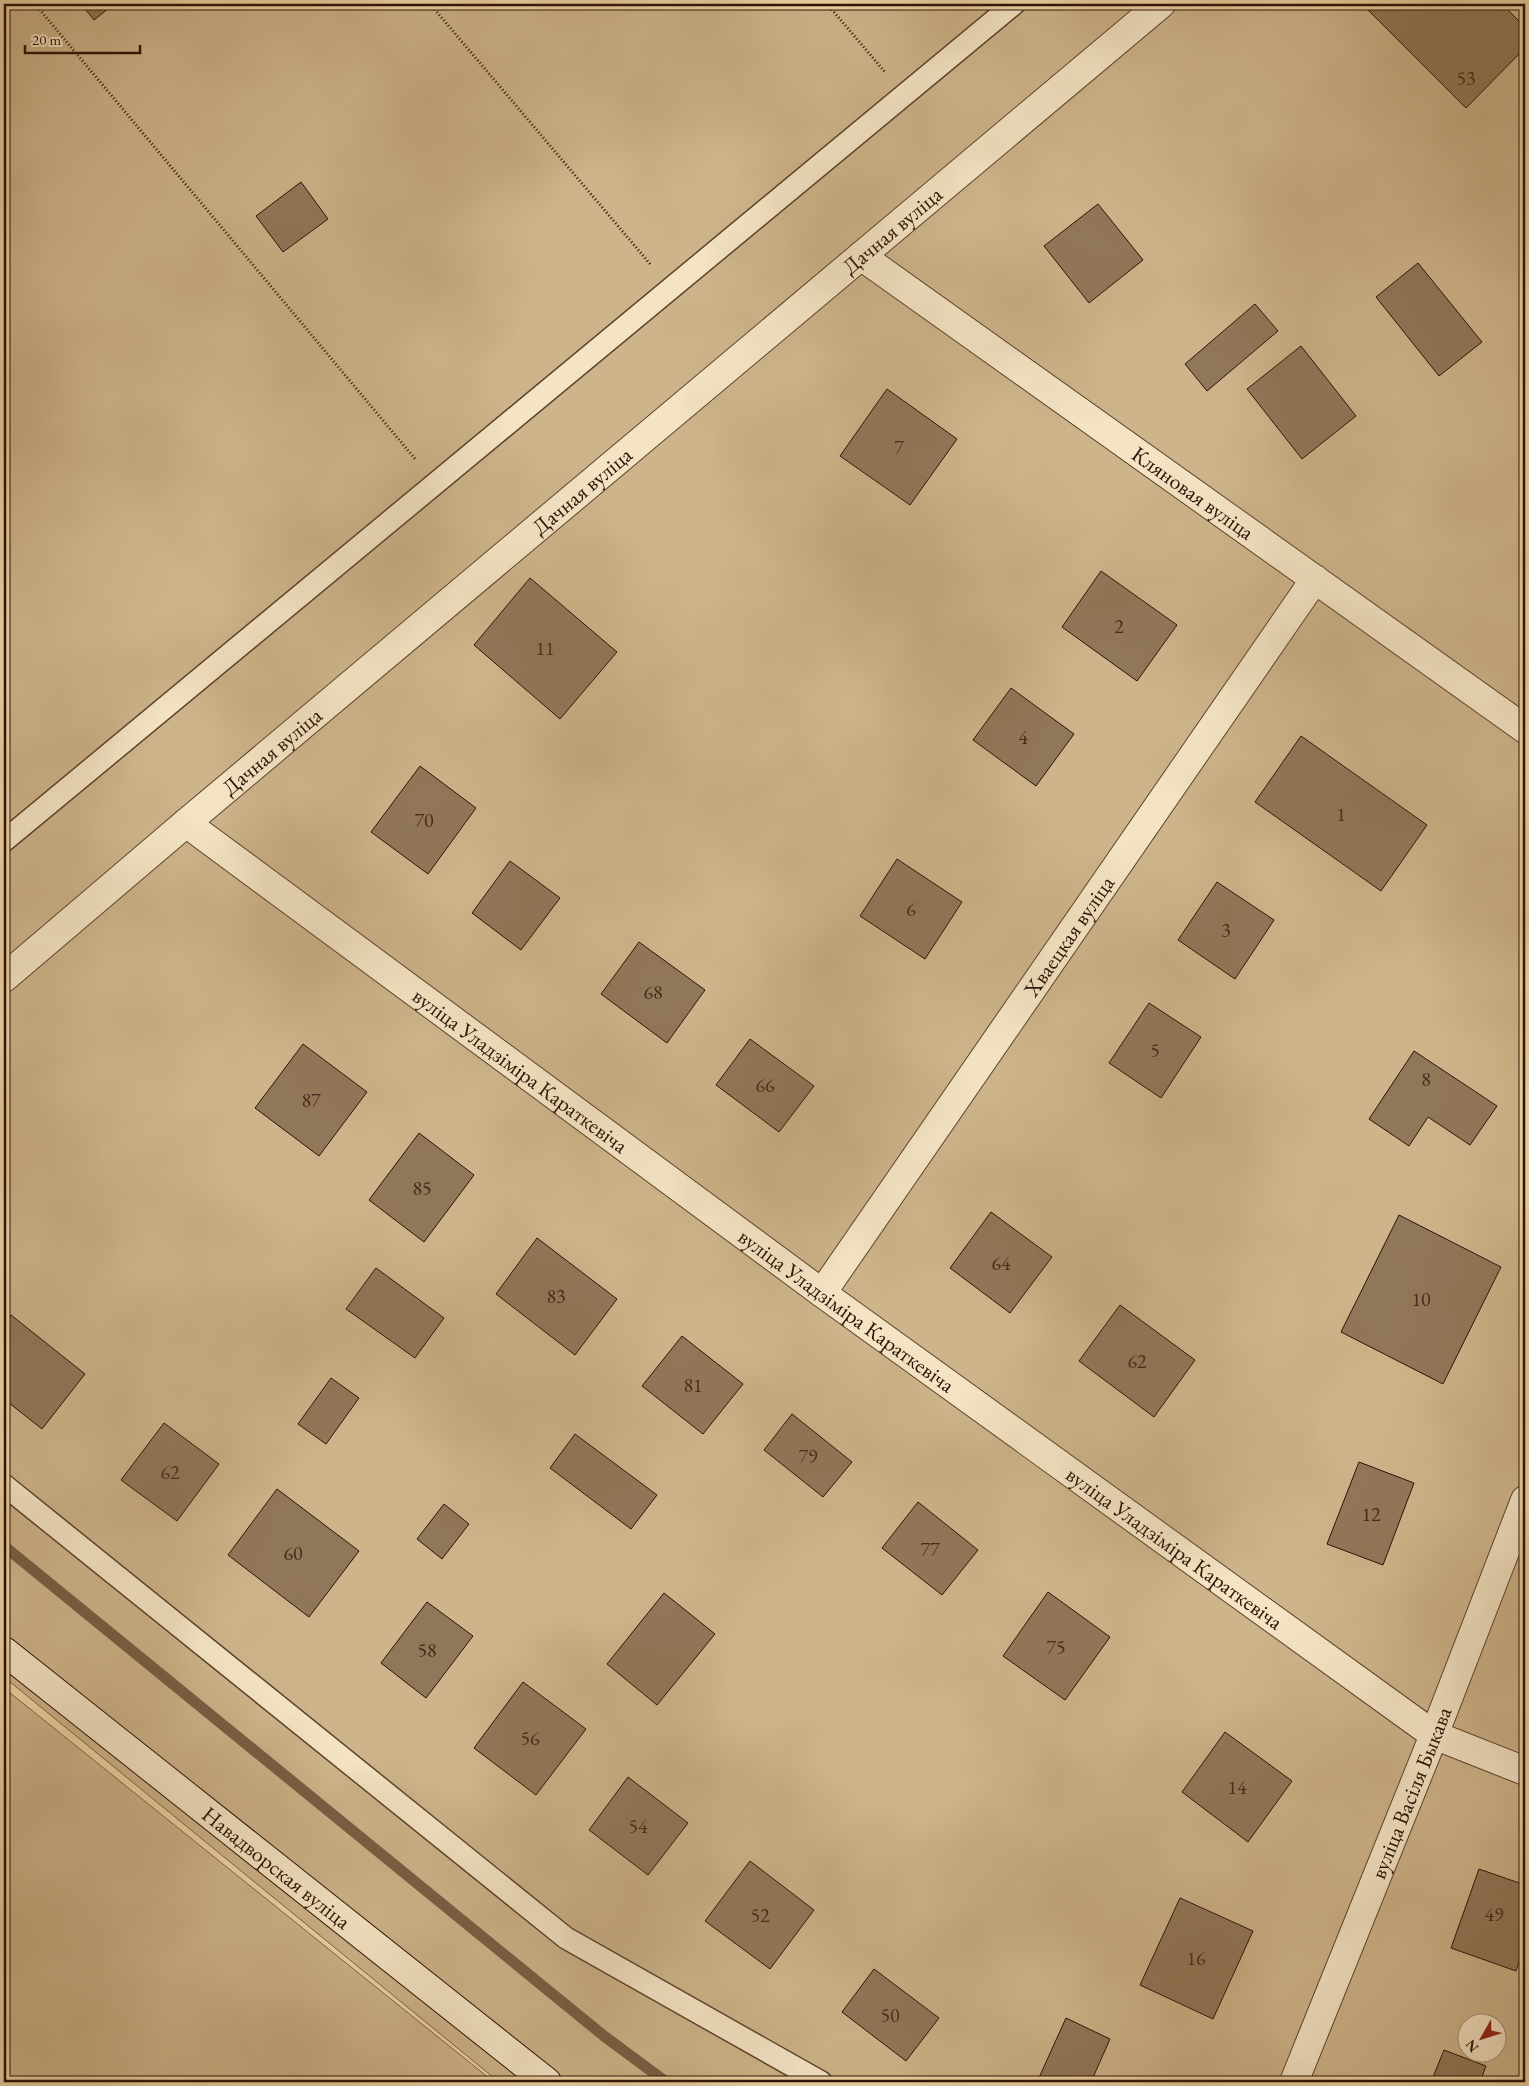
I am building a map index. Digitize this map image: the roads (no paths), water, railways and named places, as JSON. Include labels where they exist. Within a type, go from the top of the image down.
[{"type":"street","name":"Дачная вуліца","points":[[4,978],[1161,4]]},
{"type":"street","name":"Кляновая вуліца","points":[[861,256],[1525,729]]},
{"type":"street","name":"Хваецкая вуліца","points":[[822,1293],[1315,579]]},
{"type":"street","name":"вуліца Уладзіміра Караткевіча","points":[[186,823],[822,1293],[1434,1735],[1525,1771]]},
{"type":"street","name":"вуліца Васіля Быкава","points":[[1294,2082],[1434,1735],[1525,1500]]},
{"type":"street","name":"Навадворская вуліца","points":[[4,1652],[548,2082]]},
{"type":"lane","points":[[4,841],[1014,4]]},
{"type":"lane","points":[[4,1484],[566,1938],[821,2082]]},
{"type":"waterway","points":[[4,1546],[604,2036],[666,2082]]}]
